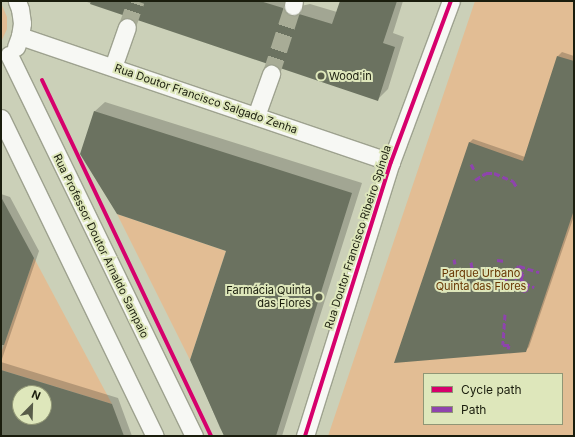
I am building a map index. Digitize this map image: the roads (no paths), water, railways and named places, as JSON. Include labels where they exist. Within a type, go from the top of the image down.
[{"type":"street","points":[[5,58],[16,46],[20,36],[22,23],[20,9],[16,1]]},
{"type":"street","name":"Rua Doutor Francisco Ribeiro Spínola","points":[[306,436],[391,162],[451,1]]},
{"type":"street","points":[[113,67],[127,27]]},
{"type":"street","name":"Rua Doutor Francisco Salgado Zenha","points":[[20,36],[391,162]]},
{"type":"street","name":"Rua Professor Doutor Arnaldo Sampaio","points":[[5,58],[194,436]]},
{"type":"street","points":[[256,116],[271,74]]},
{"type":"street","points":[[1,118],[155,436]]},
{"type":"tunnel","points":[[127,27],[136,1]]},
{"type":"tunnel","points":[[271,74],[293,6]]},
{"type":"place","name":"Wood'in","points":[[321,76]]},
{"type":"place","name":"Farmácia Quinta das Flores","points":[[319,297]]},
{"type":"park label","name":"Parque Urbano Quinta das Flores","points":[[481,280]]}]
